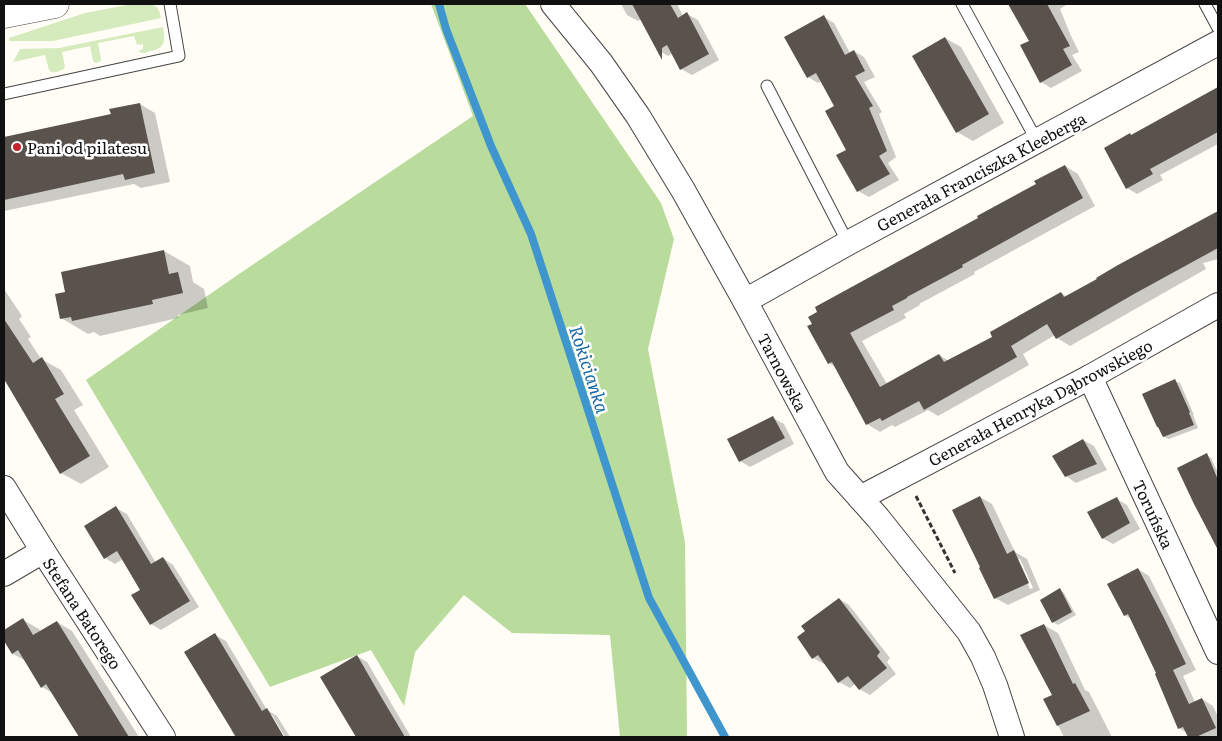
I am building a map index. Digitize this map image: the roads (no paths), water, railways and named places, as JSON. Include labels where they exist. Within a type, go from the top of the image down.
[{"type":"street","points":[[4,14],[55,4]]},
{"type":"street","name":"Tarnowska","points":[[553,4],[601,63],[638,116],[683,190],[837,472],[969,632],[983,656],[995,685],[1012,737]]},
{"type":"street","name":"Generała Franciszka Kleeberga","points":[[745,301],[848,243],[1218,43]]},
{"type":"street","name":"Generała Henryka Dąbrowskiego","points":[[860,498],[1090,377],[1218,305]]},
{"type":"street","name":"Toruńska","points":[[1090,377],[1218,652]]},
{"type":"street","name":"Stefana Batorego","points":[[4,488],[163,737]]},
{"type":"street","points":[[4,574],[43,551]]},
{"type":"lane","points":[[4,94],[179,56],[170,4]]},
{"type":"lane","points":[[962,4],[1037,141]]},
{"type":"lane","points":[[1205,4],[1218,28]]},
{"type":"lane","points":[[767,86],[848,243]]},
{"type":"waterway","name":"Rokicianka","points":[[439,4],[446,29],[491,146],[531,234],[649,598],[725,737]]},
{"type":"place","name":"Pani od pilatesu","points":[[17,147]]}]
